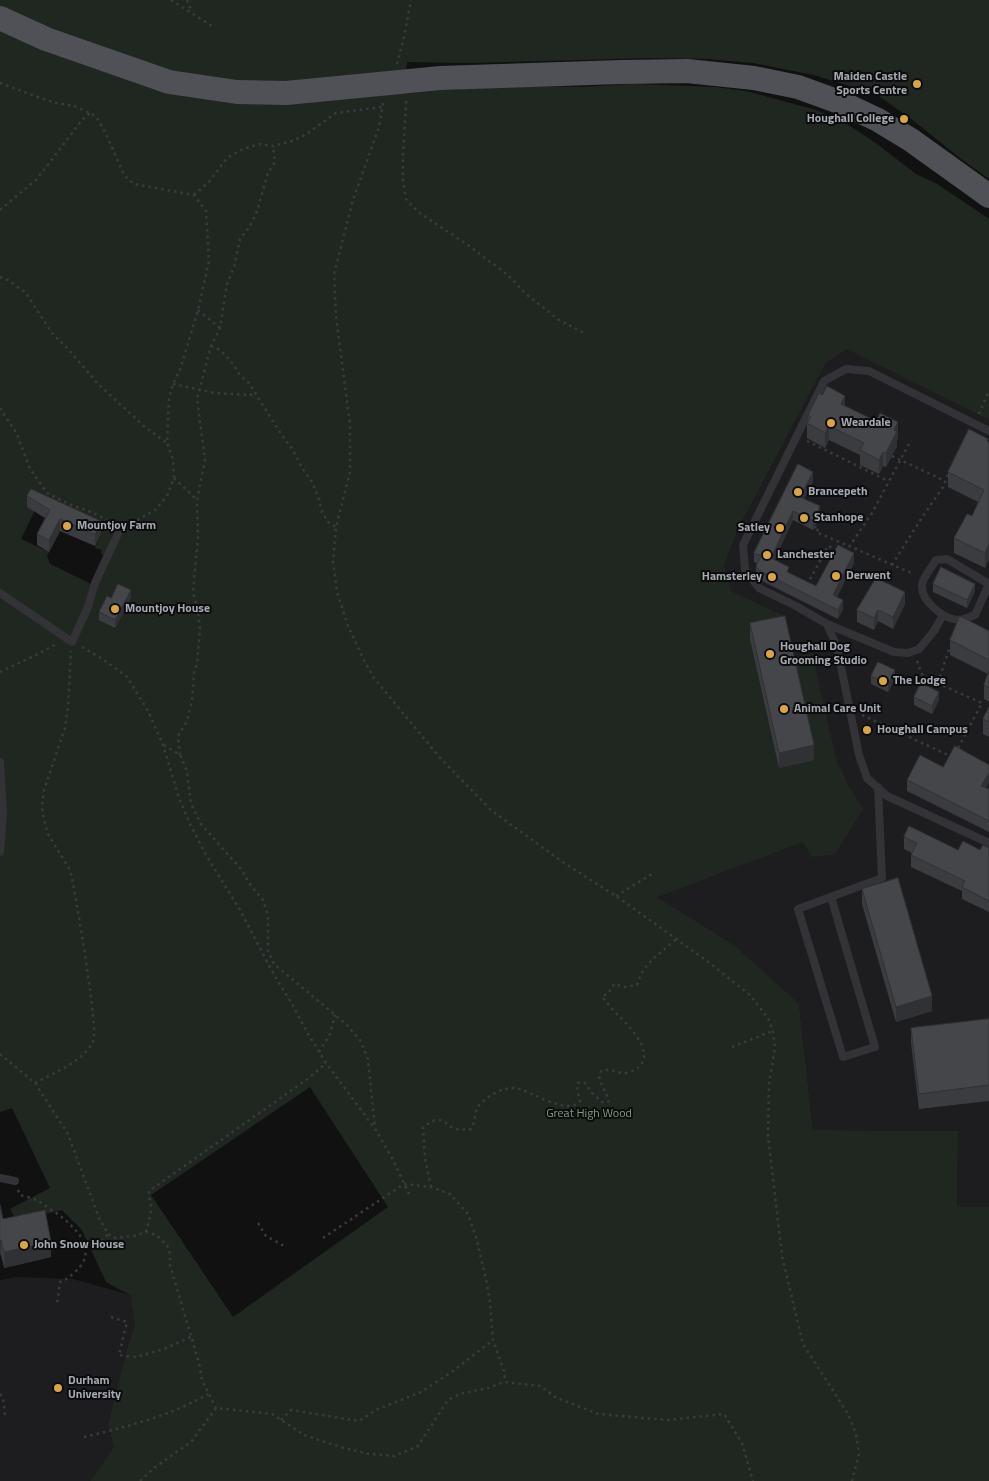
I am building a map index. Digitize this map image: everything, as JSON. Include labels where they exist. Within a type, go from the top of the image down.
[{"type":"main road","points":[[0,18],[46,39],[169,82],[237,92],[286,93],[441,78],[622,72],[687,72],[754,78],[798,87],[842,103],[878,120],[911,140],[989,196]]},
{"type":"lane","points":[[943,616],[919,649],[908,653],[894,652],[827,624],[759,588],[745,570],[743,544],[824,381],[846,369],[868,371],[989,431]]},
{"type":"lane","points":[[0,593],[69,640],[88,607],[95,583],[121,527]]},
{"type":"lane","points":[[947,559],[989,584],[975,615],[960,620],[943,616],[934,609],[924,594],[922,585],[936,560],[947,559]]},
{"type":"lane","points":[[827,624],[837,647],[862,762],[868,778],[887,796],[989,843]]},
{"type":"lane","points":[[0,762],[3,813],[0,852]]},
{"type":"lane","points":[[831,897],[875,1047],[843,1057],[798,909],[882,878],[878,787]]},
{"type":"lane","points":[[0,1178],[15,1181]]},
{"type":"path","points":[[171,0],[212,26]]},
{"type":"path","points":[[187,0],[192,12]]},
{"type":"path","points":[[401,68],[396,68],[411,0]]},
{"type":"path","points":[[0,83],[56,103],[74,106],[97,118],[124,175],[134,184],[194,195],[206,211],[209,261],[198,310],[180,370],[169,398],[167,443],[173,459],[174,478],[167,496],[155,510],[121,527],[47,493],[30,469],[17,434],[0,408]]},
{"type":"path","points":[[406,94],[402,155],[406,199],[418,212],[468,245],[509,276],[526,294],[558,320],[584,333]]},
{"type":"path","points":[[383,99],[379,127],[353,200],[334,274],[336,317],[350,424],[350,472],[336,528],[333,562],[337,592],[348,626],[374,678],[441,759],[491,810],[561,861],[616,896],[707,961],[750,995],[768,1018],[773,1031],[775,1048],[770,1083],[768,1136],[782,1256],[803,1344],[848,1414],[856,1434],[858,1454],[852,1481]]},
{"type":"path","points":[[194,195],[209,182],[227,158],[241,150],[259,144],[273,146],[283,144],[298,138],[336,113],[382,107]]},
{"type":"path","points":[[0,210],[38,180],[82,120],[90,113]]},
{"type":"path","points":[[273,146],[274,162],[268,173],[250,226],[240,239],[234,266],[227,284],[220,328],[211,346],[197,399],[205,460],[197,500],[198,537],[193,592],[200,629],[192,701],[187,720],[178,736],[180,755],[187,771],[191,804],[201,824],[242,869],[249,883],[263,900],[268,915],[268,952],[274,964],[336,1015],[360,1040],[368,1059],[376,1130]]},
{"type":"path","points":[[0,277],[8,280],[26,294],[52,333],[98,384],[145,427],[167,443]]},
{"type":"path","points":[[198,310],[220,328]]},
{"type":"path","points":[[211,346],[220,350],[249,383],[281,434],[294,450],[320,499],[322,512],[328,522],[336,528]]},
{"type":"path","points":[[173,384],[215,393],[255,394]]},
{"type":"path","points":[[975,425],[989,390]]},
{"type":"path","points":[[797,436],[888,481]]},
{"type":"path","points":[[849,553],[910,440]]},
{"type":"path","points":[[892,456],[953,485]]},
{"type":"path","points":[[892,565],[949,472]]},
{"type":"path","points":[[174,478],[197,500]]},
{"type":"path","points":[[814,527],[819,528],[816,532],[850,548],[925,579]]},
{"type":"path","points":[[796,606],[831,539]]},
{"type":"path","points":[[828,546],[842,552]]},
{"type":"path","points":[[800,579],[808,583]]},
{"type":"path","points":[[938,683],[960,620]]},
{"type":"path","points":[[0,672],[69,640]]},
{"type":"path","points":[[35,1083],[83,1056],[94,1040],[93,1015],[73,883],[70,870],[48,834],[42,807],[44,790],[65,728],[68,707],[69,640]]},
{"type":"path","points":[[69,640],[127,676],[148,712],[163,745],[179,798],[206,855],[240,910],[326,1064],[376,1130],[409,1194]]},
{"type":"path","points":[[850,709],[950,756],[956,752],[982,703],[923,677],[914,651]]},
{"type":"path","points":[[163,745],[180,755]]},
{"type":"path","points":[[616,896],[655,872]]},
{"type":"path","points":[[431,1187],[423,1144],[423,1128],[427,1123],[443,1120],[452,1128],[470,1129],[474,1123],[478,1106],[483,1101],[500,1091],[515,1088],[554,1104],[573,1106],[578,1105],[580,1102],[577,1090],[578,1084],[584,1082],[592,1094],[602,1102],[608,1102],[609,1097],[599,1079],[601,1071],[608,1069],[623,1074],[631,1072],[640,1066],[644,1059],[644,1050],[627,1023],[619,1017],[602,997],[609,992],[614,984],[625,987],[637,986],[640,974],[648,963],[675,939]]},
{"type":"path","points":[[269,964],[274,964]]},
{"type":"path","points":[[319,1052],[330,1034],[336,1015]]},
{"type":"path","points":[[732,1047],[773,1031]]},
{"type":"path","points":[[0,1054],[35,1083],[68,1134],[99,1218],[108,1234],[115,1238],[134,1236],[146,1232],[156,1235],[166,1244],[170,1254],[170,1265],[199,1363],[202,1380],[216,1408]]},
{"type":"path","points":[[146,1232],[151,1207],[149,1191],[326,1064]]},
{"type":"path","points":[[15,1181],[20,1195],[39,1201],[69,1222],[78,1233],[87,1254],[83,1265],[60,1282],[57,1305]]},
{"type":"path","points":[[323,1238],[404,1184],[431,1187],[450,1194],[468,1214],[476,1236],[490,1302],[492,1340],[505,1374],[504,1382]]},
{"type":"path","points":[[258,1223],[266,1236],[286,1247]]},
{"type":"path","points":[[97,1246],[108,1234]]},
{"type":"path","points":[[111,1317],[127,1322],[119,1355],[136,1358],[164,1349],[191,1337]]},
{"type":"path","points":[[281,1420],[291,1410],[359,1421],[378,1409],[421,1392],[453,1371],[492,1340]]},
{"type":"path","points":[[216,1408],[272,1414],[304,1435],[369,1454],[394,1456],[418,1446],[448,1400],[460,1394],[488,1388],[504,1382],[540,1386],[555,1397],[598,1414],[668,1420],[724,1414],[742,1443],[753,1481]]},
{"type":"path","points":[[0,1394],[3,1398],[5,1416]]},
{"type":"path","points":[[84,1437],[116,1430],[172,1411],[193,1403],[208,1394]]},
{"type":"path","points":[[140,1481],[154,1468],[191,1442],[216,1408]]},
{"type":"shaded area","name":"Houghall Campus","points":[[847,348],[989,420],[989,1207],[957,1207],[958,1131],[813,1130],[799,1004],[657,896],[773,853],[731,591],[724,566],[738,529],[826,363]]},
{"type":"shaded area","name":"Durham University","points":[[17,1277],[73,1279],[130,1295],[135,1324],[108,1423],[114,1447],[90,1481],[0,1481],[0,1280]]},
{"type":"green space","name":"Great High Wood","points":[[0,0],[989,0],[989,179],[876,94],[814,75],[753,63],[708,59],[651,58],[469,63],[407,62],[405,82],[406,94],[443,90],[525,86],[581,87],[632,84],[715,87],[746,91],[816,110],[842,121],[873,141],[916,174],[937,184],[989,219],[989,420],[847,349],[826,363],[738,529],[724,566],[731,591],[781,615],[791,658],[812,653],[836,759],[848,785],[863,809],[835,854],[812,857],[803,842],[657,897],[735,946],[799,1004],[813,1130],[958,1131],[957,1207],[989,1207],[989,1481],[90,1481],[114,1447],[108,1424],[135,1324],[130,1295],[106,1282],[82,1230],[62,1210],[17,1221],[10,1209],[50,1188],[12,1108],[0,1112]],"holes":[[[38,504],[101,532],[95,548],[102,550],[101,554],[104,556],[91,584],[50,564],[47,556],[49,552],[21,539]],[[310,1087],[388,1207],[233,1317],[151,1195]]]},
{"type":"building","points":[[827,386],[845,396],[841,404],[876,421],[880,413],[898,422],[894,430],[897,431],[886,453],[883,452],[879,460],[860,450],[864,443],[829,426],[825,433],[807,423],[811,417],[808,415],[819,393],[822,395]]},
{"type":"building","points":[[969,429],[988,439],[987,441],[989,442],[989,544],[985,553],[954,538],[967,514],[972,516],[984,490],[948,472]]},
{"type":"building","points":[[798,464],[813,472],[800,497],[820,506],[813,521],[793,511],[771,558],[789,567],[787,572],[816,586],[838,545],[854,553],[833,595],[843,600],[838,610],[760,571],[756,566],[761,556],[754,553]]},
{"type":"building","points":[[31,489],[101,521],[95,535],[60,519],[49,540],[37,534],[50,510],[27,496]]},
{"type":"building","points":[[941,567],[975,584],[967,600],[933,584]]},
{"type":"building","points":[[876,578],[905,592],[893,617],[878,610],[874,618],[857,610]]},
{"type":"building","points":[[118,584],[131,590],[115,620],[99,612],[107,596],[111,598]]},
{"type":"building","name":"Animal Care Unit","points":[[785,616],[814,745],[779,753],[750,623]]},
{"type":"building","points":[[960,616],[989,631],[989,660],[950,640]]},
{"type":"building","points":[[878,662],[895,670],[888,685],[871,676]]},
{"type":"building","points":[[989,671],[989,688],[984,685]]},
{"type":"building","points":[[921,683],[939,692],[932,706],[914,697]]},
{"type":"building","points":[[989,707],[989,722],[983,719]]},
{"type":"building","points":[[955,746],[989,765],[989,773],[981,786],[989,789],[989,821],[907,780],[920,755],[943,767]]},
{"type":"building","points":[[909,826],[958,850],[963,841],[980,850],[983,845],[989,848],[989,901],[962,887],[965,881],[911,855],[917,843],[904,837]]},
{"type":"building","points":[[898,878],[932,996],[896,1007],[862,889]]},
{"type":"building","points":[[989,1019],[989,1085],[919,1094],[911,1028]]},
{"type":"building","points":[[0,1205],[3,1219],[45,1210],[51,1242],[4,1252],[0,1240]]},
{"type":"place","name":"Maiden Castle Sports Centre","points":[[917,84]]},
{"type":"place","name":"Houghall College","points":[[904,119]]},
{"type":"place","name":"Weardale","points":[[831,423]]},
{"type":"place","name":"Brancepeth","points":[[798,492]]},
{"type":"place","name":"Stanhope","points":[[804,518]]},
{"type":"place","name":"Mountjoy Farm","points":[[67,526]]},
{"type":"place","name":"Satley","points":[[780,528]]},
{"type":"place","name":"Lanchester","points":[[767,555]]},
{"type":"place","name":"Derwent","points":[[836,576]]},
{"type":"place","name":"Hamsterley","points":[[772,577]]},
{"type":"place","name":"Mountjoy House","points":[[115,609]]},
{"type":"place","name":"Houghall Dog Grooming Studio","points":[[770,654]]},
{"type":"place","name":"The Lodge","points":[[883,681]]},
{"type":"place","name":"Animal Care Unit","points":[[784,709]]},
{"type":"place","name":"Houghall Campus","points":[[867,730]]},
{"type":"place","name":"John Snow House","points":[[24,1245]]},
{"type":"place","name":"Durham University","points":[[58,1388]]}]
